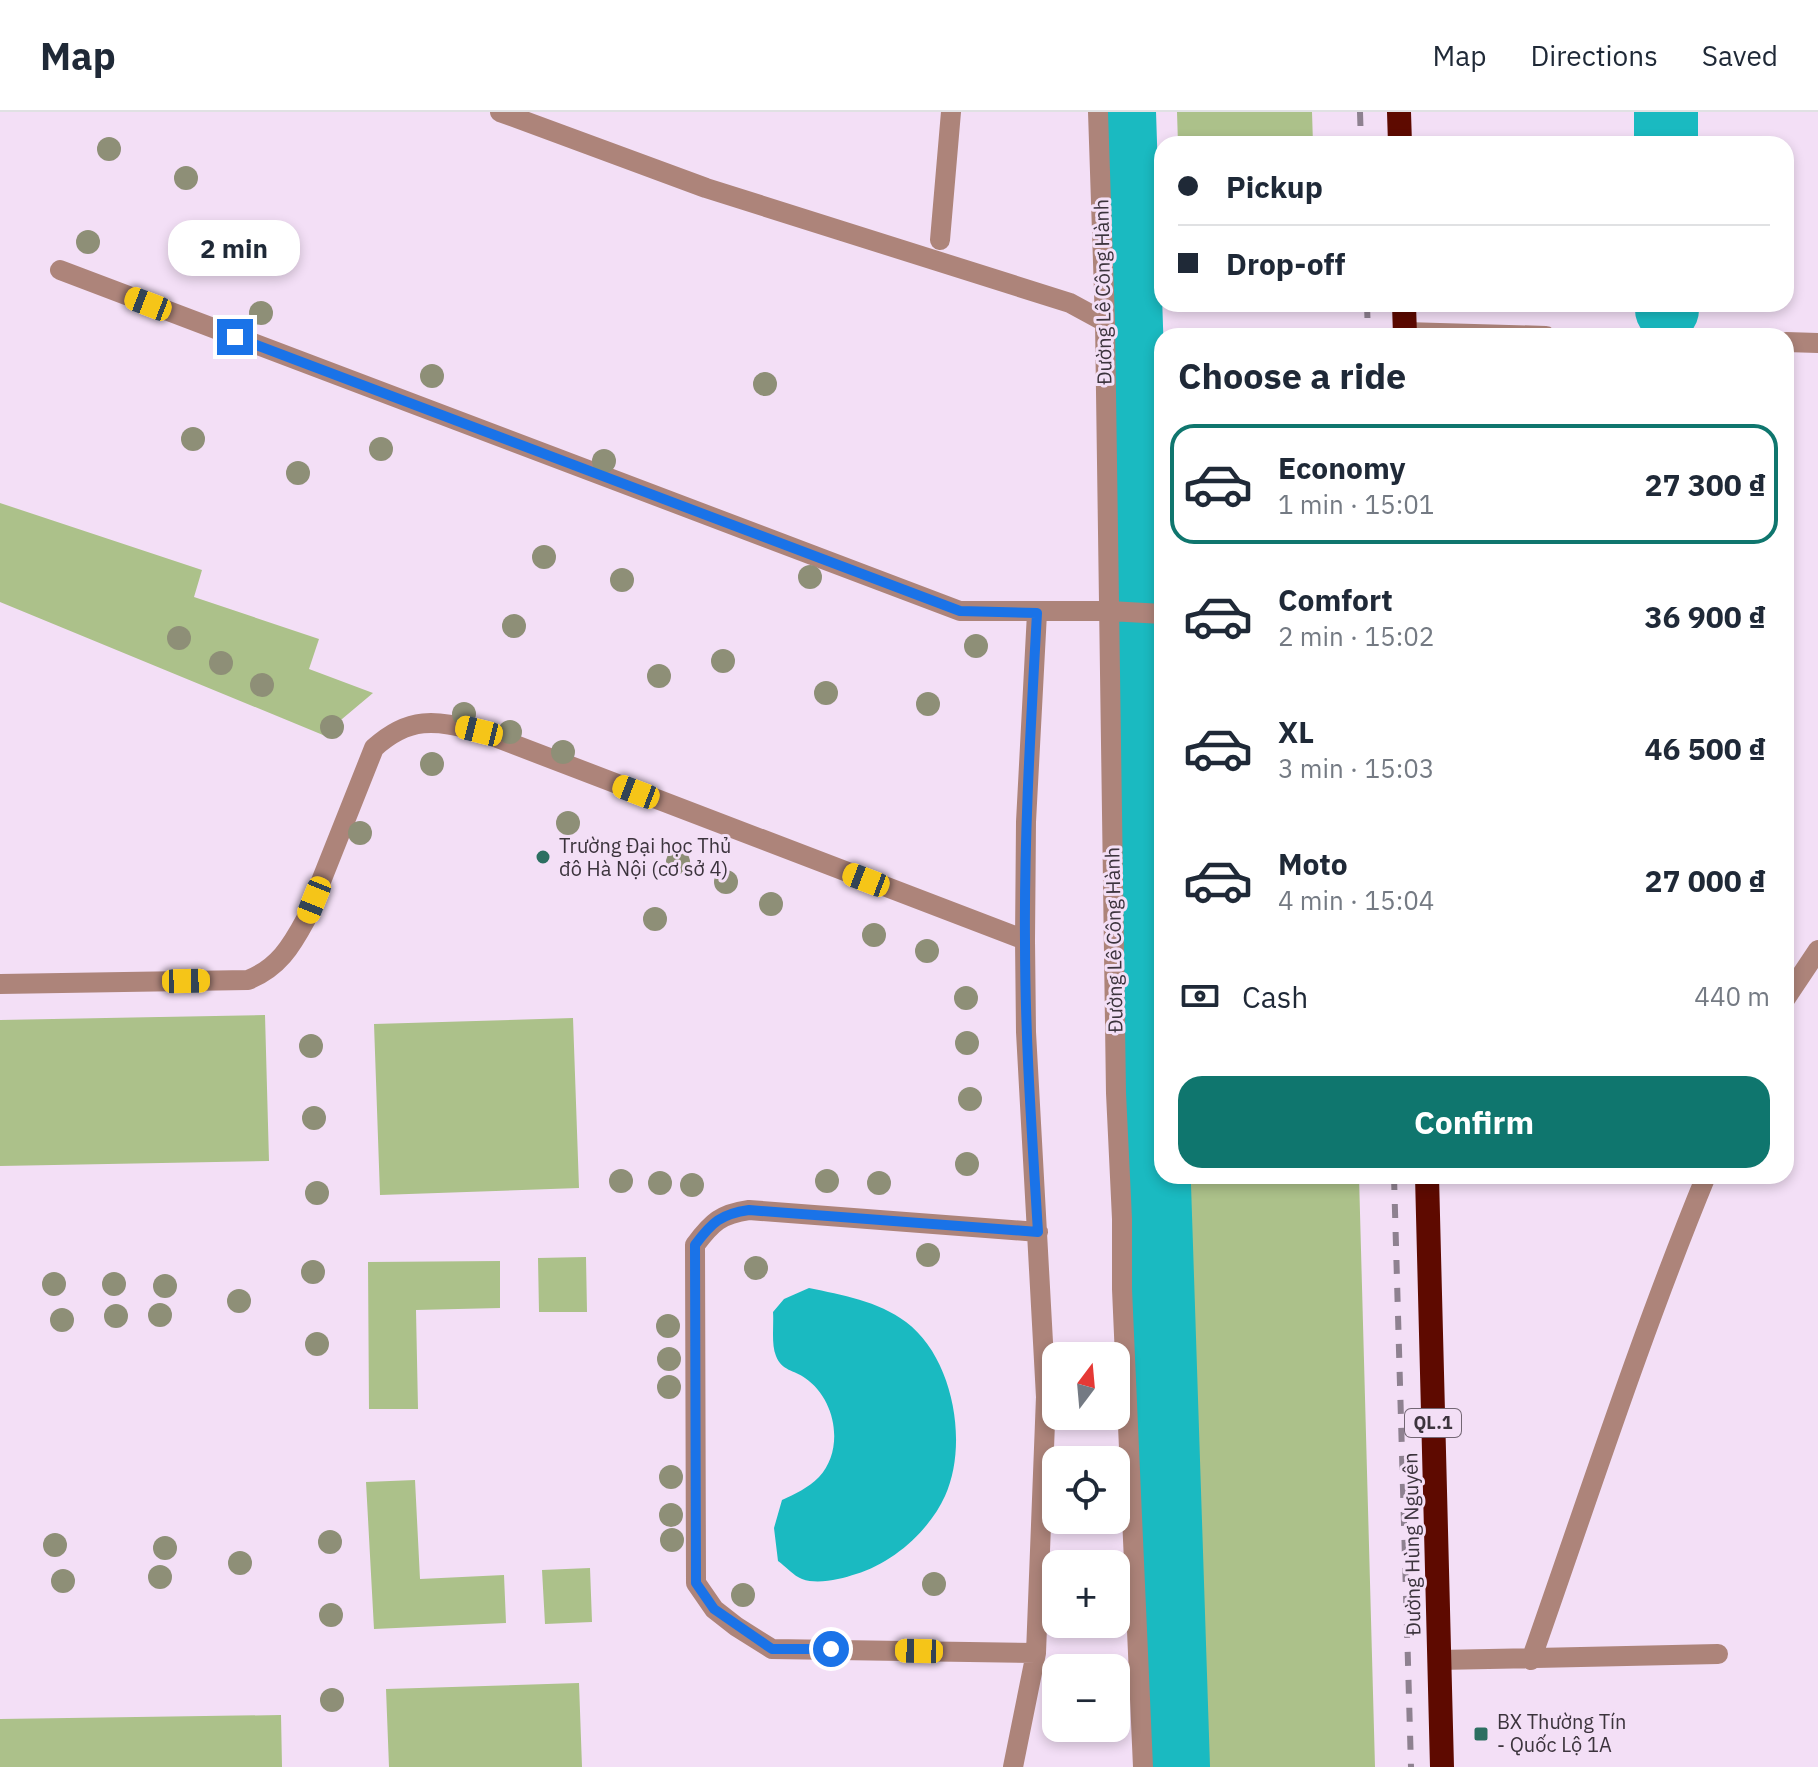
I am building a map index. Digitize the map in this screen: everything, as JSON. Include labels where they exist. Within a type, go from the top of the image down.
[{"type":"highway","points":[[1399,112],[1400,136]]},
{"type":"highway","name":"Đường Hùng Nguyên","points":[[1427,1184],[1442,1767]]},
{"type":"street","points":[[500,112],[706,188],[1070,303],[1105,322]]},
{"type":"street","points":[[940,240],[951,112]]},
{"type":"street","name":"Đường Lê Công Hành","points":[[1098,112],[1105,322],[1107,553],[1120,612],[1114,978],[1120,1342]]},
{"type":"street","points":[[60,270],[960,611],[1154,614]]},
{"type":"street","points":[[1794,342],[1818,343]]},
{"type":"street","points":[[1037,613],[1026,822],[1026,1032],[1047,1342]]},
{"type":"street","points":[[0,984],[248,980],[265,973],[279,962],[306,919],[374,748],[391,732],[415,724],[440,721],[479,731],[1025,940]]},
{"type":"street","points":[[1794,986],[1818,950]]},
{"type":"street","points":[[1531,1660],[1634,1367],[1703,1184]]},
{"type":"street","points":[[1036,1653],[772,1649],[714,1609],[696,1583],[695,1245],[708,1227],[728,1213],[749,1210],[1038,1232]]},
{"type":"street","points":[[1013,1767],[1036,1653],[1049,1430]]},
{"type":"street","name":"Đường Lê Công Hành","points":[[1123,1430],[1143,1767]]},
{"type":"street","points":[[1439,1660],[1718,1654]]},
{"type":"green space","points":[[1177,112],[1312,112],[1313,136],[1178,136]]},
{"type":"green space","points":[[0,503],[202,570],[194,597],[319,639],[309,669],[373,693],[323,735],[0,602]]},
{"type":"green space","points":[[265,1015],[269,1161],[0,1166],[0,1020]]},
{"type":"green space","points":[[573,1018],[579,1188],[380,1195],[374,1024]]},
{"type":"green space","points":[[1175,1184],[1359,1184],[1375,1767],[1201,1767]]},
{"type":"green space","points":[[586,1257],[587,1312],[539,1312],[538,1258]]},
{"type":"green space","points":[[500,1261],[500,1308],[416,1310],[418,1409],[369,1409],[368,1262]]},
{"type":"green space","points":[[415,1480],[420,1579],[504,1575],[506,1623],[374,1629],[366,1482]]},
{"type":"green space","points":[[590,1568],[592,1622],[545,1624],[542,1570]]},
{"type":"green space","points":[[579,1683],[582,1767],[389,1767],[386,1689]]},
{"type":"green space","points":[[281,1715],[282,1767],[0,1767],[0,1719]]},
{"type":"water","points":[[809,1288],[872,1304],[906,1322],[922,1337],[945,1378],[956,1427],[956,1451],[945,1496],[920,1533],[896,1554],[870,1569],[822,1581],[802,1579],[778,1561],[774,1528],[782,1500],[819,1477],[832,1453],[833,1425],[824,1398],[805,1378],[782,1365],[774,1346],[773,1312],[784,1299]]},
{"type":"waterway","points":[[1124,112],[1154,1031]]},
{"type":"waterway","points":[[1666,112],[1666,136]]},
{"type":"waterway","points":[[1159,1184],[1178,1767]]},
{"type":"railway","points":[[1360,112],[1361,136]]},
{"type":"railway","points":[[1367,312],[1368,328]]},
{"type":"railway","points":[[1394,1184],[1411,1767]]},
{"type":"place","name":"Trường Đại học Thủ đô Hà Nội (cơ sở 4)","points":[[543,857]]},
{"type":"place","name":"BX Thường Tín - Quốc Lộ 1A","points":[[1481,1734]]},
{"type":"route","points":[[235,337],[960,611],[1037,613],[1026,822],[1025,940],[1026,1032],[1038,1232],[749,1210],[728,1213],[708,1227],[695,1245],[696,1583],[714,1609],[772,1649],[831,1649]]}]
